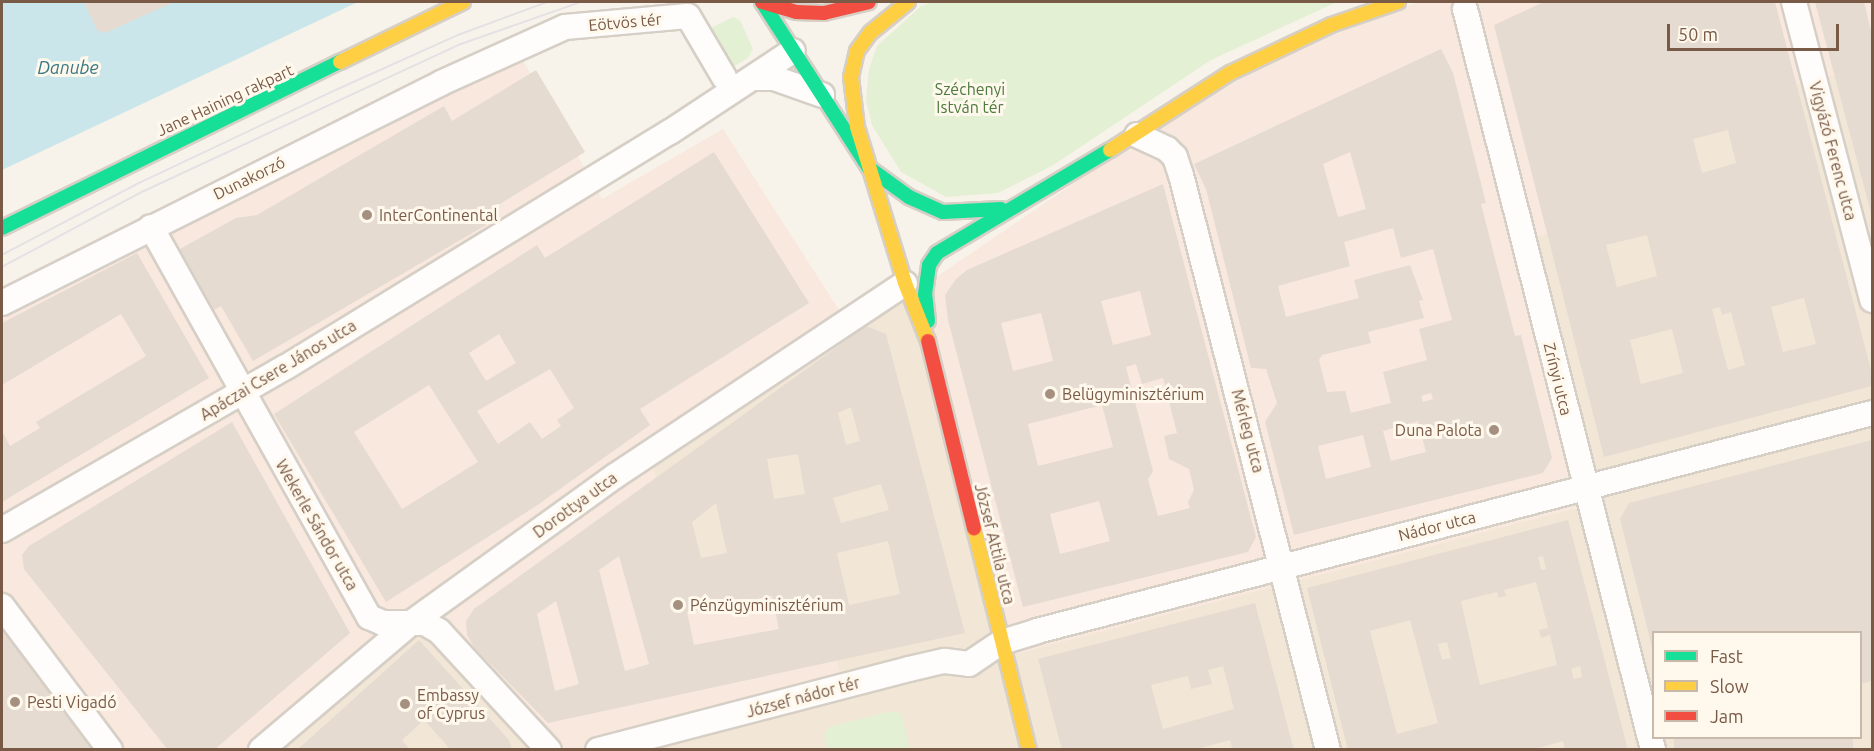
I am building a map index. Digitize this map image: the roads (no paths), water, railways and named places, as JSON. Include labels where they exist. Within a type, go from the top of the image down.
[{"type":"street","name":"Jane Haining rakpart","points":[[2,228],[463,2]]},
{"type":"street","points":[[762,2],[805,13],[869,2]]},
{"type":"street","points":[[762,2],[798,47],[822,95],[869,168],[909,197],[943,212],[1014,207]]},
{"type":"street","points":[[908,2],[870,33],[857,51],[852,87],[857,127],[869,168],[905,283],[930,347]]},
{"type":"street","points":[[930,347],[925,294],[929,265],[937,253],[958,237],[1137,135],[1230,73],[1331,24],[1398,2]]},
{"type":"street","name":"Vigyázó Ferenc utca","points":[[1794,2],[1872,300]]},
{"type":"street","points":[[819,31],[854,5]]},
{"type":"street","name":"Zrínyi utca","points":[[1465,9],[1653,750]]},
{"type":"street","name":"Eötvös tér","points":[[499,58],[565,27],[688,16],[724,77]]},
{"type":"street","points":[[756,78],[798,47]]},
{"type":"street","name":"Dunakorzó","points":[[2,303],[156,236],[499,58]]},
{"type":"street","points":[[756,78],[774,78],[822,95]]},
{"type":"street","name":"Apáczai Csere János utca","points":[[2,530],[241,393],[552,205],[756,78]]},
{"type":"street","name":"Mérleg utca","points":[[1137,135],[1167,149],[1175,157],[1181,175],[1328,750]]},
{"type":"street","name":"Wekerle Sándor utca","points":[[156,236],[241,393],[369,616],[383,623],[425,623],[439,631],[549,750]]},
{"type":"street","name":"Dorottya utca","points":[[261,750],[411,623],[615,476],[905,283]]},
{"type":"street","name":"József Attila utca","points":[[930,347],[1029,750]]},
{"type":"street","name":"Nádor utca","points":[[1002,642],[1282,565],[1872,413]]},
{"type":"street","points":[[2,606],[110,750]]},
{"type":"street","name":"József nádor tér","points":[[598,750],[927,665],[945,661],[965,664],[1002,642]]},
{"type":"water","name":"Danube","points":[[2,2],[358,2],[2,170]]},
{"type":"tram line","points":[[2,255],[139,183],[338,89],[458,35],[547,2]]},
{"type":"tram line","points":[[2,267],[144,191],[461,44],[581,2],[679,2]]},
{"type":"place","name":"InterContinental","points":[[367,215]]},
{"type":"place","name":"Belügyminisztérium","points":[[1050,394]]},
{"type":"place","name":"Duna Palota","points":[[1494,430]]},
{"type":"place","name":"Pénzügyminisztérium","points":[[678,605]]},
{"type":"place","name":"Pesti Vigadó","points":[[15,702]]},
{"type":"place","name":"Embassy of Cyprus","points":[[405,704]]},
{"type":"park label","name":"Széchenyi István tér","points":[[970,98]]}]
